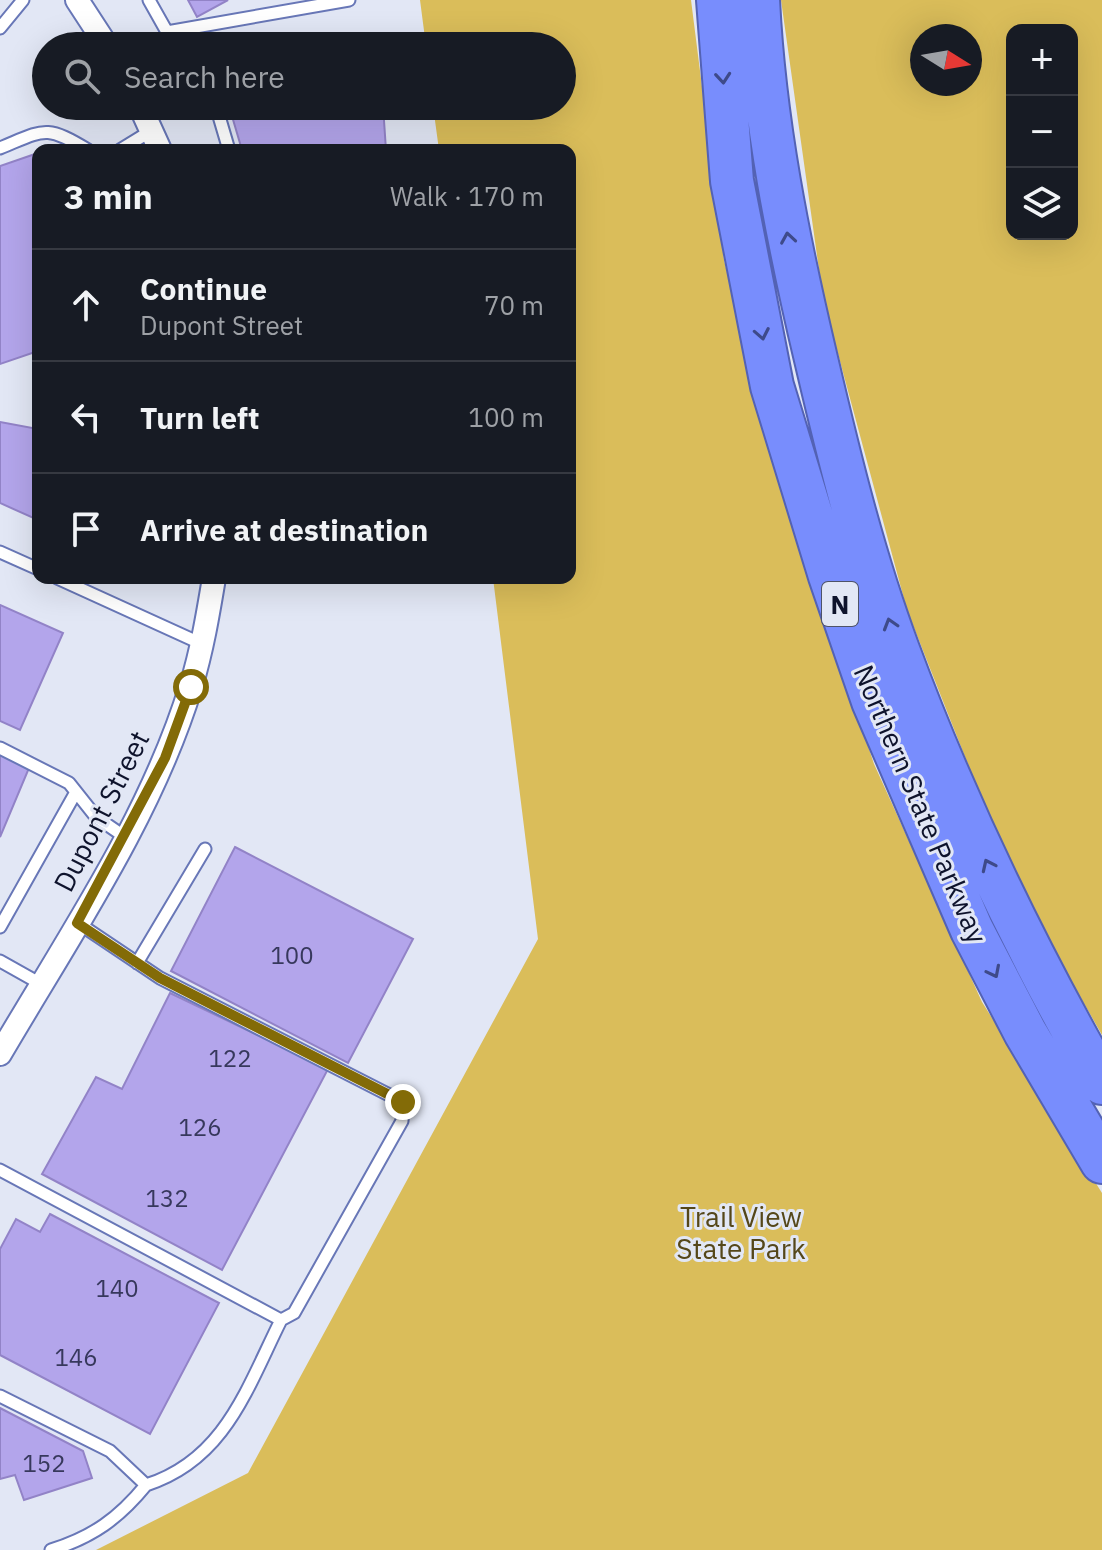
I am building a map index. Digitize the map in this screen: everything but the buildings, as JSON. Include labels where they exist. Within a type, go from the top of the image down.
[{"type":"highway","name":"Northern State Parkway","points":[[758,0],[792,258],[846,482],[897,648],[958,801],[1040,973],[1102,1083]]},
{"type":"highway","name":"Northern State Parkway","points":[[715,6],[732,181],[772,386],[830,576],[873,701],[972,930],[1039,1058],[1102,1162]]},
{"type":"street","points":[[77,0],[98,32]]},
{"type":"street","points":[[147,120],[156,140]]},
{"type":"street","name":"Dupont Street","points":[[0,1054],[125,837],[165,758],[203,644],[213,584]]},
{"type":"lane","points":[[0,28],[23,0]]},
{"type":"lane","points":[[149,0],[167,32],[349,0]]},
{"type":"lane","points":[[220,120],[227,144]]},
{"type":"lane","points":[[0,148],[44,131],[60,133],[78,144]]},
{"type":"lane","points":[[0,552],[32,566]]},
{"type":"lane","points":[[70,584],[203,644]]},
{"type":"lane","points":[[0,748],[53,772],[76,792],[96,817],[125,837]]},
{"type":"lane","points":[[0,927],[76,792]]},
{"type":"lane","points":[[137,963],[205,849]]},
{"type":"lane","points":[[51,1550],[68,1545],[122,1515],[146,1485],[175,1476],[232,1422],[281,1320],[294,1313],[402,1121],[403,1102],[160,978],[77,923]]},
{"type":"lane","points":[[0,961],[41,984]]},
{"type":"lane","points":[[0,1170],[281,1320]]},
{"type":"lane","points":[[0,1396],[110,1451],[146,1485]]},
{"type":"green space","name":"Trail View State Park","points":[[420,0],[691,0],[724,260],[772,456],[874,764],[982,1002],[1102,1193],[1102,1550],[96,1550],[248,1473],[538,939],[494,584],[576,584],[576,144],[438,144],[435,120],[576,120],[576,32],[424,32]]},
{"type":"green space","points":[[781,0],[1102,0],[1102,1035],[1014,881],[907,610],[823,298]]},
{"type":"route","points":[[191,687],[165,758],[107,873],[77,923],[160,978],[403,1102]]}]
